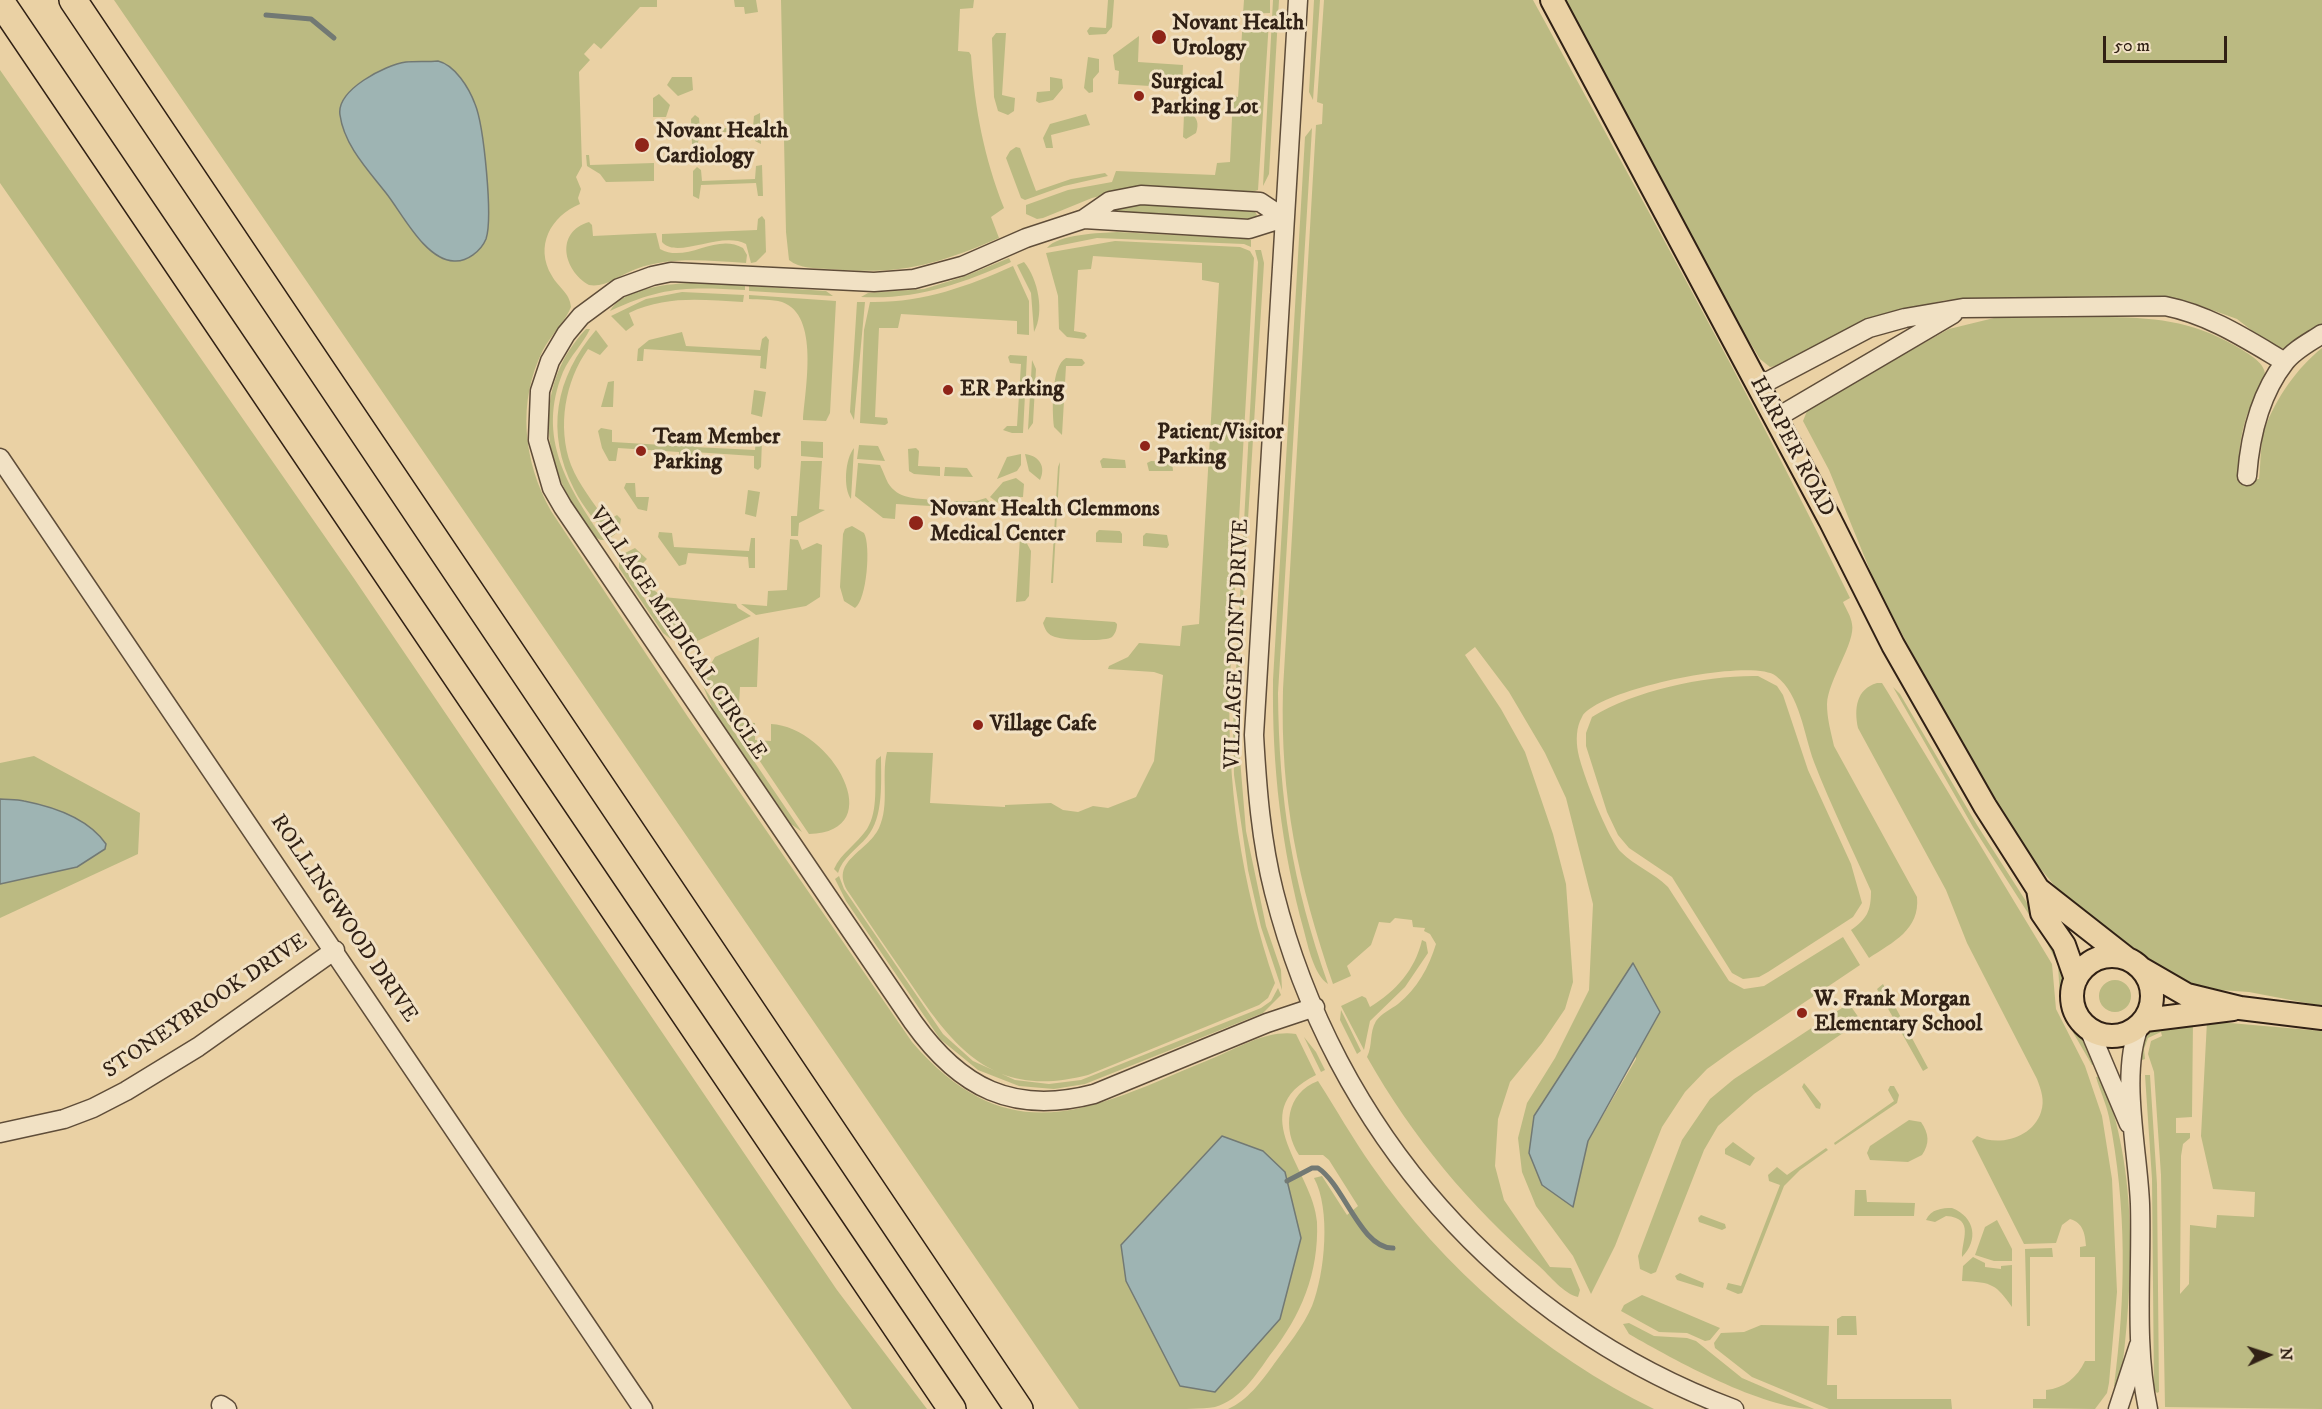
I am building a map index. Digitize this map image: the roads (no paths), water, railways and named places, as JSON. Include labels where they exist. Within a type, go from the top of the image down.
[{"type":"highway","points":[[73,0],[1019,1409]]},
{"type":"highway","points":[[0,1],[952,1409]]},
{"type":"main road","name":"HARPER ROAD","points":[[1552,0],[1776,418],[1893,645],[1939,729],[2038,889],[2134,964],[2187,995],[2241,1008],[2322,1018]]},
{"type":"main road","name":"HARPER ROAD","points":[[2038,889],[2042,913],[2064,945],[2076,979]]},
{"type":"main road","points":[[2115,956],[2134,964],[2149,978],[2153,1000],[2142,1023],[2120,1036],[2110,1037],[2089,1029],[2075,1012],[2072,989],[2076,979],[2083,969],[2097,959],[2115,956]]},
{"type":"main road","name":"HARPER ROAD","points":[[2142,1023],[2241,1008]]},
{"type":"street","name":"VILLAGE POINT DRIVE","points":[[1298,0],[1254,735],[1259,811],[1274,891],[1294,959],[1341,1065],[1377,1127],[1429,1197],[1496,1266],[1559,1318],[1598,1342],[1645,1369],[1734,1409]]},
{"type":"street","name":"VILLAGE MEDICAL CIRCLE","points":[[1284,218],[1260,202],[1141,195],[1110,201],[1084,219],[1026,238],[962,266],[914,279],[874,282],[671,273],[652,276],[619,288],[581,316],[566,334],[550,361],[540,391],[538,440],[544,466],[562,507],[931,1046],[960,1074],[984,1088],[1006,1095],[1047,1101],[1071,1100],[1094,1094],[1268,1023],[1315,1007]]},
{"type":"street","name":"VILLAGE MEDICAL CIRCLE","points":[[1084,219],[1249,229],[1284,218]]},
{"type":"street","points":[[1759,386],[1869,328],[1905,318],[1963,308],[2165,306],[2190,311],[2217,322],[2285,362]]},
{"type":"street","points":[[1776,418],[1963,308]]},
{"type":"street","points":[[2247,476],[2249,446],[2256,421],[2285,362],[2322,334]]},
{"type":"street","points":[[1839,345],[1854,374]]},
{"type":"street","name":"ROLLINGWOOD DRIVE","points":[[2,466],[335,950],[644,1409]]},
{"type":"street","name":"STONEYBROOK DRIVE","points":[[0,1133],[64,1119],[93,1108],[126,1091],[208,1040],[335,950]]},
{"type":"street","points":[[2142,1023],[2133,1043],[2131,1066],[2140,1208],[2141,1337],[2148,1409]]},
{"type":"street","points":[[2089,1029],[2134,1137]]},
{"type":"street","points":[[2118,1409],[2141,1337]]},
{"type":"water","points":[[438,61],[456,72],[475,104],[482,131],[487,172],[488,228],[486,239],[473,255],[459,261],[443,259],[433,253],[415,234],[358,157],[346,137],[340,115],[341,106],[346,97],[354,88],[375,73],[406,62]]},
{"type":"water","points":[[0,799],[36,804],[70,815],[99,835],[106,844],[105,849],[77,867],[0,884]]},
{"type":"water","points":[[1633,963],[1660,1012],[1588,1141],[1573,1207],[1542,1185],[1529,1153],[1534,1116]]},
{"type":"water","points":[[1222,1136],[1263,1151],[1285,1172],[1301,1238],[1280,1319],[1215,1392],[1180,1386],[1126,1281],[1121,1245]]},
{"type":"waterway","points":[[266,15],[311,19],[334,38]]},
{"type":"waterway","points":[[1287,1181],[1312,1168],[1318,1168],[1327,1176],[1371,1238],[1382,1246],[1393,1248]]},
{"type":"place","name":"Novant Health Urology","points":[[1159,37]]},
{"type":"place","name":"Surgical Parking Lot","points":[[1139,96]]},
{"type":"place","name":"Novant Health Cardiology","points":[[642,145]]},
{"type":"place","name":"ER Parking","points":[[948,390]]},
{"type":"place","name":"Patient/Visitor Parking","points":[[1145,446]]},
{"type":"place","name":"Team Member Parking","points":[[641,451]]},
{"type":"place","name":"Novant Health Clemmons Medical Center","points":[[916,523]]},
{"type":"place","name":"Village Cafe","points":[[978,725]]},
{"type":"place","name":"W. Frank Morgan Elementary School","points":[[1802,1013]]}]
